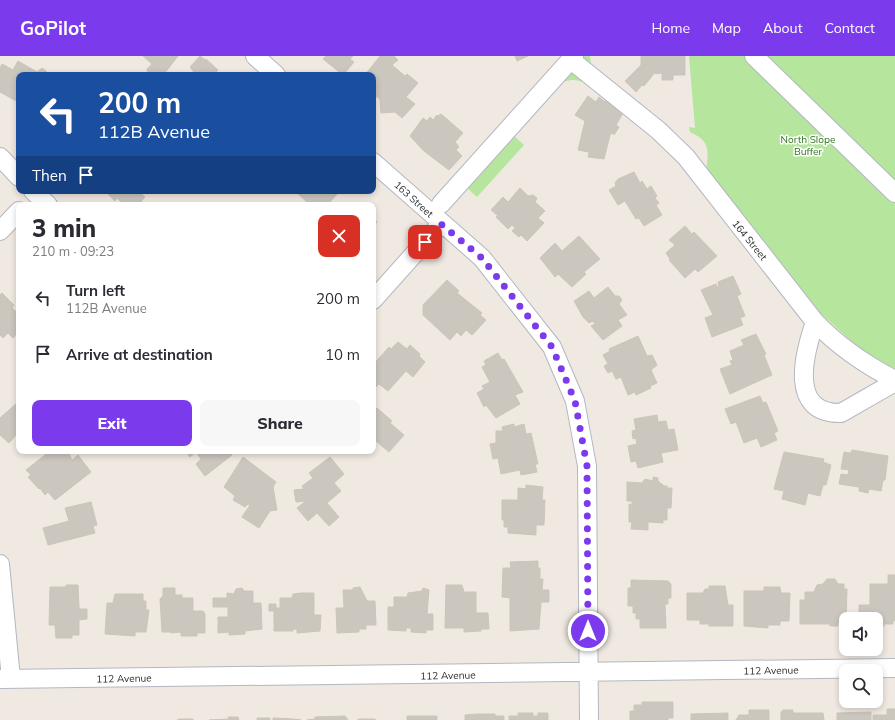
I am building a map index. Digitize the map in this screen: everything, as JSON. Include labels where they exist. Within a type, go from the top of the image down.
[{"type":"street","points":[[255,56],[273,72]]},
{"type":"street","points":[[754,56],[895,193]]},
{"type":"street","points":[[441,204],[573,58]]},
{"type":"street","name":"164 Street","points":[[573,58],[658,130],[686,157],[815,322],[848,353],[895,381],[842,413],[832,413],[816,407],[808,399],[804,382],[807,350],[815,322]]},
{"type":"street","points":[[0,157],[16,173]]},
{"type":"street","name":"163 Street","points":[[376,165],[441,224],[482,258],[552,347],[575,401],[587,466],[589,720]]},
{"type":"street","points":[[0,231],[16,214]]},
{"type":"street","points":[[376,297],[441,224]]},
{"type":"street","points":[[0,564],[5,679]]},
{"type":"street","name":"112 Avenue","points":[[5,679],[588,673],[895,668]]},
{"type":"green space","points":[[567,56],[590,56],[591,65],[657,135],[585,83],[570,80],[561,83],[513,135],[524,145],[477,197],[466,187]]},
{"type":"green space","name":"North Slope Buffer","points":[[689,56],[895,56],[895,369],[859,348],[818,311],[706,172],[708,153],[707,148],[702,140],[690,132],[689,127],[695,128]]},
{"type":"building","points":[[143,56],[178,56],[166,72],[148,72],[147,69],[152,64]]},
{"type":"building","points":[[200,56],[205,60],[206,59],[218,70],[216,72],[194,72],[190,67]]},
{"type":"building","points":[[326,56],[353,56],[350,59],[354,62],[346,72],[339,72],[323,59]]},
{"type":"building","points":[[380,56],[394,56],[398,60],[392,65],[405,76],[407,74],[418,83],[406,97],[415,104],[402,118],[395,112],[381,113],[380,99],[376,96],[376,72],[367,72]]},
{"type":"building","points":[[515,56],[528,56],[517,61]]},
{"type":"building","points":[[641,56],[685,56],[685,75],[673,75],[673,80],[662,80],[662,73],[651,74],[653,75],[644,86],[642,85],[636,92],[625,81],[641,65]]},
{"type":"building","points":[[18,61],[37,72],[16,72],[16,101],[0,92],[0,68],[2,64],[13,70]]},
{"type":"building","points":[[42,68],[46,72],[37,72]]},
{"type":"building","points":[[588,96],[596,102],[599,97],[605,102],[606,100],[623,113],[616,125],[619,127],[614,135],[612,133],[610,135],[604,159],[588,157],[589,152],[578,150],[585,121],[575,115]]},
{"type":"building","points":[[441,114],[463,133],[455,142],[459,147],[456,150],[462,156],[449,170],[424,151],[410,136],[423,118],[427,121],[430,117],[433,120],[437,115],[438,116]]},
{"type":"building","points":[[634,172],[640,183],[642,181],[647,189],[651,186],[657,196],[655,198],[659,203],[656,205],[662,215],[644,226],[639,218],[636,219],[625,201],[618,205],[609,190],[616,186],[615,183],[618,179]]},
{"type":"building","points":[[520,188],[528,196],[533,195],[537,198],[535,202],[545,211],[538,218],[544,223],[527,241],[521,235],[519,237],[512,231],[515,228],[512,225],[508,229],[496,217],[498,216],[491,210],[503,197],[508,202]]},
{"type":"building","points":[[108,194],[141,194],[145,197],[141,202],[121,202],[117,198],[115,201]]},
{"type":"building","points":[[298,194],[337,194],[330,202],[307,202]]},
{"type":"building","points":[[685,226],[692,234],[694,232],[717,256],[698,272],[695,269],[685,278],[669,260],[670,259],[666,253],[675,245],[669,240]]},
{"type":"building","points":[[579,236],[600,259],[584,272],[586,274],[572,287],[558,274],[555,277],[540,258],[555,243],[562,251]]},
{"type":"building","points":[[733,276],[741,294],[737,296],[745,316],[740,318],[743,325],[712,337],[705,318],[713,315],[701,290],[716,284],[717,287],[719,286],[718,282]]},
{"type":"building","points":[[447,280],[459,291],[457,293],[482,313],[480,315],[486,320],[472,335],[466,330],[461,336],[457,332],[450,340],[423,315],[423,305]]},
{"type":"building","points":[[608,287],[615,296],[619,296],[622,300],[619,304],[627,315],[618,320],[622,326],[603,340],[591,326],[595,324],[593,321],[589,323],[583,317],[574,301],[589,291],[594,298]]},
{"type":"building","points":[[2,293],[14,305],[12,308],[16,311],[16,334],[13,338],[8,333],[3,338],[0,335],[0,295]]},
{"type":"building","points":[[756,334],[766,354],[764,355],[772,375],[730,394],[720,369],[732,365],[730,361],[733,360],[730,351],[744,345],[741,340]]},
{"type":"building","points":[[638,336],[647,356],[652,355],[657,365],[651,370],[657,383],[650,386],[651,388],[636,395],[635,392],[628,395],[621,377],[616,379],[612,371],[608,373],[604,366],[608,364],[603,355],[610,351],[609,349]]},
{"type":"building","points":[[398,342],[407,349],[410,345],[420,354],[419,356],[425,362],[413,377],[406,371],[388,391],[379,384],[376,387],[376,362],[389,347],[391,349]]},
{"type":"building","points":[[498,353],[502,360],[504,359],[523,392],[515,395],[520,404],[496,418],[486,405],[484,407],[477,393],[484,389],[482,386],[490,382],[482,367],[486,365],[484,361]]},
{"type":"building","points":[[760,396],[763,403],[766,402],[778,431],[774,433],[777,440],[761,447],[757,438],[744,443],[736,422],[731,424],[725,409]]},
{"type":"building","points":[[16,404],[16,435],[9,443],[0,435],[0,418]]},
{"type":"building","points":[[377,408],[392,421],[390,423],[404,435],[389,452],[376,441]]},
{"type":"building","points":[[657,415],[658,422],[666,421],[668,430],[674,429],[678,450],[661,453],[663,462],[638,468],[636,461],[631,462],[628,446],[637,444],[636,438],[633,439],[632,431],[636,430],[634,419]]},
{"type":"building","points":[[514,424],[514,427],[524,424],[526,434],[531,433],[538,464],[535,464],[537,472],[521,475],[520,470],[501,474],[498,458],[493,459],[490,444],[496,443],[496,431],[503,431],[502,427]]},
{"type":"building","points":[[852,450],[888,456],[885,480],[883,480],[881,491],[869,489],[868,493],[859,491],[859,487],[839,484],[841,474],[848,475],[849,470],[841,469],[844,452],[851,453]]},
{"type":"building","points":[[784,452],[824,459],[823,462],[831,465],[826,485],[823,485],[820,496],[808,493],[805,505],[782,499],[784,491],[774,489]]},
{"type":"building","points":[[46,454],[69,454],[72,460],[78,455],[91,472],[55,500],[48,492],[45,495],[40,488],[39,489],[28,477],[31,475],[26,470]]},
{"type":"building","points":[[197,454],[232,455],[205,476],[196,464],[201,459]]},
{"type":"building","points":[[243,457],[276,482],[273,487],[277,510],[270,511],[259,528],[242,517],[250,505],[248,504],[245,507],[233,500],[235,496],[224,487]]},
{"type":"building","points":[[330,457],[344,474],[334,483],[341,491],[327,503],[339,517],[329,526],[317,513],[308,521],[297,508],[306,501],[296,502],[294,490],[304,489],[302,486],[313,478],[309,473]]},
{"type":"building","points":[[653,477],[658,478],[658,481],[664,486],[667,486],[667,488],[672,488],[671,508],[667,508],[667,520],[663,520],[663,523],[648,522],[648,530],[631,529],[632,522],[629,522],[629,504],[632,505],[632,501],[627,501],[627,482],[642,483],[645,479],[653,481]]},
{"type":"building","points":[[526,485],[543,487],[542,500],[545,500],[544,525],[536,525],[536,535],[508,533],[508,527],[504,527],[504,520],[502,520],[502,500],[518,500],[518,488],[526,489]]},
{"type":"building","points":[[91,502],[97,525],[93,526],[95,533],[48,545],[43,528],[69,521],[65,508]]},
{"type":"building","points":[[538,561],[538,568],[540,568],[540,579],[543,579],[542,590],[549,590],[549,602],[541,602],[539,629],[510,631],[510,598],[502,597],[503,568],[511,568],[510,562]]},
{"type":"building","points":[[888,575],[895,575],[895,621],[893,621],[893,624],[885,624],[884,619],[883,626],[883,612],[859,612],[859,605],[870,605],[870,584],[888,584]]},
{"type":"building","points":[[827,579],[835,579],[838,584],[844,584],[844,589],[847,589],[846,612],[839,612],[838,626],[830,626],[830,624],[800,624],[800,600],[805,600],[805,592],[814,592],[817,585],[823,584]]},
{"type":"building","points":[[631,580],[668,581],[671,584],[671,598],[668,598],[668,604],[665,604],[666,628],[640,628],[640,619],[636,619],[636,613],[633,613],[633,606],[628,606],[628,588],[631,588]]},
{"type":"building","points":[[66,585],[78,585],[79,607],[80,609],[87,609],[87,619],[79,620],[79,635],[72,635],[72,638],[56,638],[55,625],[49,625],[50,587],[66,587]]},
{"type":"building","points":[[446,585],[462,585],[464,592],[476,592],[476,613],[488,613],[489,629],[464,632],[464,628],[445,628]]},
{"type":"building","points":[[709,586],[725,586],[728,605],[733,605],[733,626],[709,626],[709,624],[700,624],[700,620],[687,620],[687,593],[703,593],[705,589],[709,589]]},
{"type":"building","points":[[360,587],[367,601],[375,601],[376,625],[366,625],[366,629],[359,629],[359,632],[337,633],[336,608],[344,608],[343,590],[353,590],[353,588]]},
{"type":"building","points":[[764,587],[780,587],[781,593],[790,593],[789,621],[780,621],[780,625],[768,625],[768,628],[744,626],[744,591],[764,591]]},
{"type":"building","points":[[163,588],[175,588],[175,595],[182,595],[182,598],[193,598],[193,611],[203,611],[205,614],[205,633],[197,633],[197,636],[181,636],[181,632],[162,632],[160,599],[163,596]]},
{"type":"building","points":[[242,588],[244,591],[253,591],[253,603],[261,603],[262,629],[245,631],[245,634],[229,635],[229,632],[218,633],[218,617],[228,617],[228,607],[213,607],[213,598],[227,598],[227,593],[234,594],[236,589]]},
{"type":"building","points":[[423,588],[429,590],[427,614],[433,614],[433,630],[426,630],[426,633],[411,632],[411,628],[406,628],[406,631],[388,630],[388,607],[394,607],[394,597],[407,597],[408,593],[422,591]]},
{"type":"building","points":[[314,593],[314,615],[321,615],[320,631],[297,633],[297,629],[293,629],[293,631],[274,631],[274,611],[269,611],[269,604],[276,604],[276,608],[280,608],[280,598],[292,598],[293,594]]},
{"type":"building","points":[[115,594],[143,594],[143,601],[146,601],[146,610],[149,610],[146,632],[135,632],[135,636],[105,634],[107,603],[113,603]]},
{"type":"building","points":[[642,702],[673,702],[673,718],[668,718],[668,720],[630,720],[630,711],[634,711],[634,705],[642,705]]},
{"type":"building","points":[[887,709],[895,709],[895,720],[873,720],[873,715],[887,715]]},
{"type":"building","points":[[749,710],[769,710],[769,720],[736,720],[739,715],[749,715]]},
{"type":"building","points":[[783,710],[793,710],[793,713],[823,713],[824,720],[781,720],[781,712]]},
{"type":"building","points":[[871,712],[871,720],[837,720],[837,713]]},
{"type":"building","points":[[518,713],[533,713],[533,716],[538,716],[538,713],[548,713],[548,720],[509,720],[509,716],[518,716]]},
{"type":"building","points":[[728,713],[728,720],[691,720],[691,714]]},
{"type":"building","points":[[495,714],[495,716],[504,716],[504,720],[465,720],[465,715]]},
{"type":"building","points":[[345,716],[348,720],[307,720],[315,719],[315,717]]},
{"type":"building","points":[[407,716],[437,716],[437,720],[407,720]]},
{"type":"building","points":[[228,717],[238,717],[239,720],[209,720],[229,719]]},
{"type":"building","points":[[257,718],[270,718],[270,720],[257,720]]},
{"type":"building","points":[[273,718],[293,719],[301,720],[273,720]]},
{"type":"building","points":[[193,719],[193,720],[177,720]]},
{"type":"building","points":[[375,719],[376,720],[358,720]]},
{"type":"route","points":[[425,242],[441,224],[482,258],[552,347],[575,401],[587,466],[588,631]]}]
